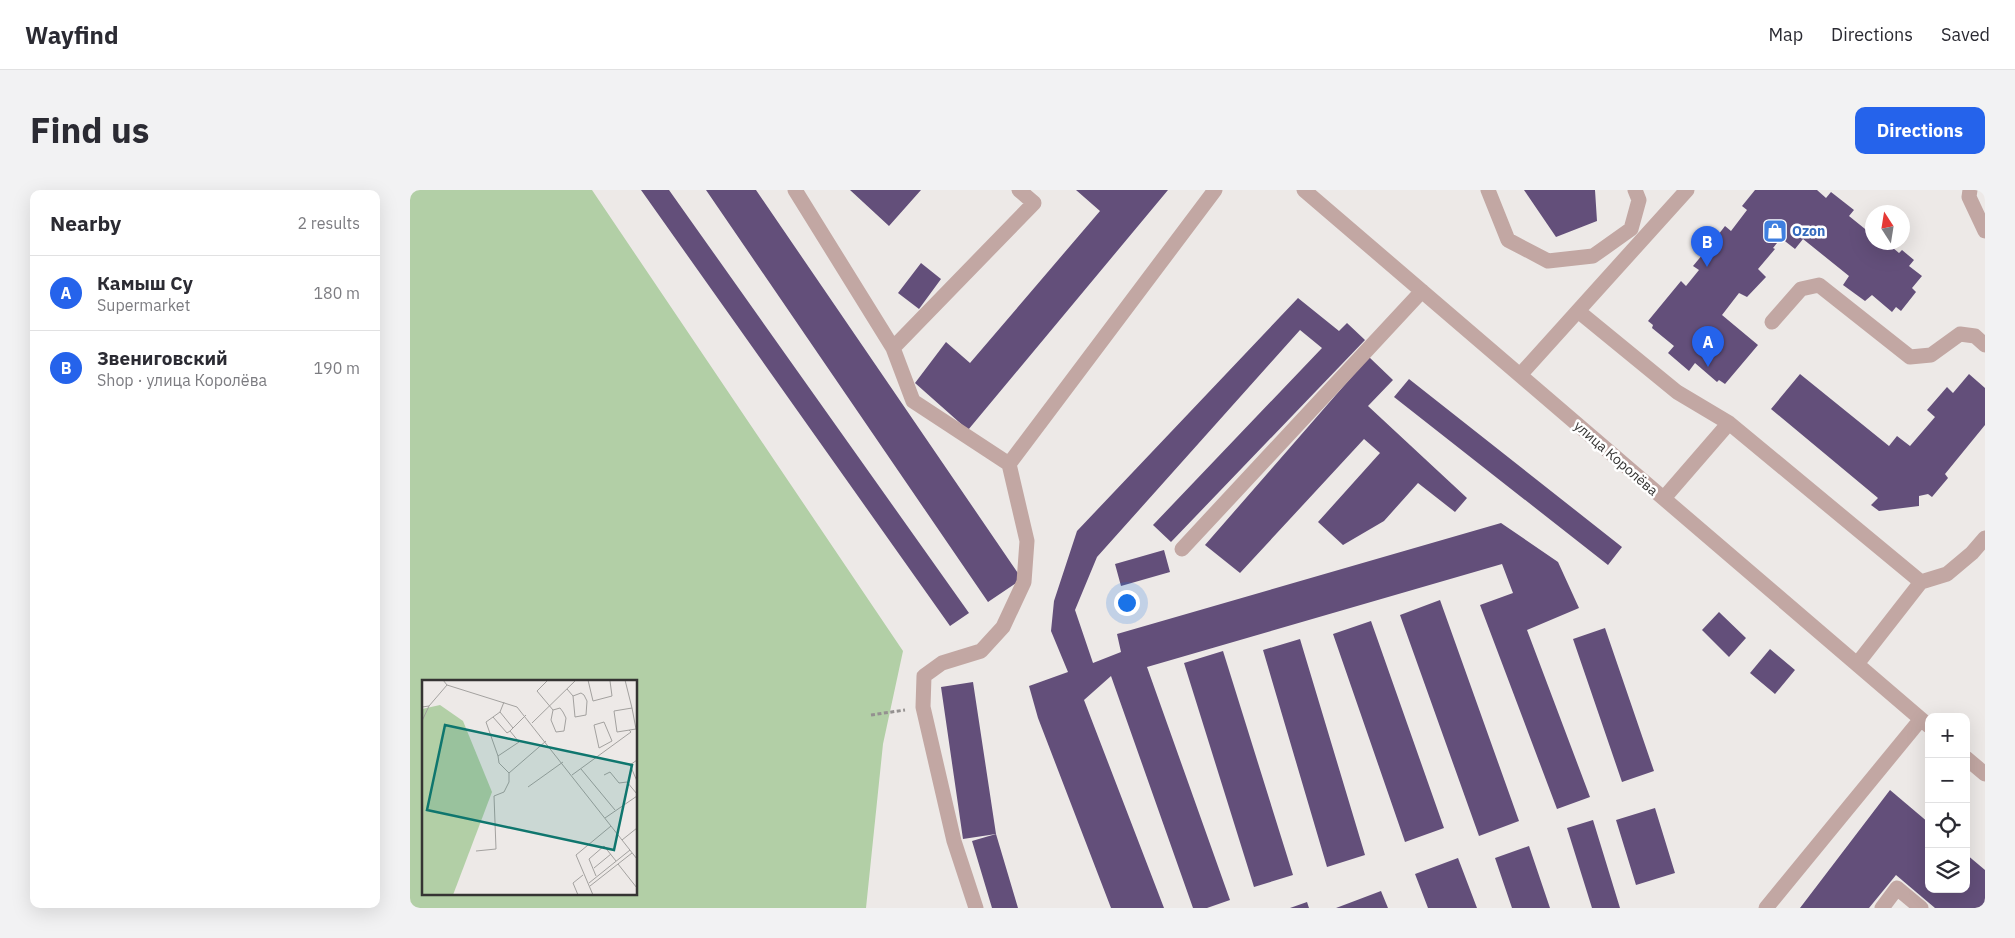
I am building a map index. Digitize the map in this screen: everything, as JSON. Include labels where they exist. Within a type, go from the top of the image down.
[{"type":"street","points":[[795,190],[893,348],[913,401],[1009,464],[1027,541],[1024,582],[1003,627],[981,651],[942,663],[924,676],[923,707],[954,841],[976,908]]},
{"type":"street","points":[[893,348],[1034,203],[1019,190]]},
{"type":"street","points":[[1009,464],[1215,190]]},
{"type":"street","name":"улица Королёва","points":[[1304,190],[1925,722]]},
{"type":"street","points":[[1488,190],[1508,240],[1548,260],[1593,256],[1631,229],[1639,200],[1635,190]]},
{"type":"street","points":[[1520,375],[1687,190]]},
{"type":"street","points":[[1970,190],[1969,198],[1985,231]]},
{"type":"street","points":[[1631,229],[1638,244]]},
{"type":"street","points":[[1772,322],[1801,289],[1819,285],[1910,357],[1931,355],[1960,334],[1975,336],[1985,345]]},
{"type":"street","points":[[1182,549],[1422,291]]},
{"type":"street","points":[[1578,311],[1677,392],[1729,423],[1921,582]]},
{"type":"street","points":[[1664,498],[1729,423]]},
{"type":"street","points":[[1857,664],[1921,582],[1947,574],[1972,553],[1985,538]]},
{"type":"street","points":[[1766,908],[1925,722]]},
{"type":"street","points":[[1970,761],[1985,774]]},
{"type":"street","points":[[1882,908],[1898,888],[1921,908]]},
{"type":"path","points":[[871,715],[923,707]]},
{"type":"green space","points":[[410,190],[592,190],[903,651],[883,744],[866,908],[410,908]]},
{"type":"building","points":[[641,190],[669,190],[969,613],[950,626]]},
{"type":"building","points":[[706,190],[756,190],[1022,579],[988,602]]},
{"type":"building","points":[[850,190],[921,190],[889,226]]},
{"type":"building","points":[[1076,190],[1168,190],[968,430],[915,383],[946,342],[970,363],[1100,211]]},
{"type":"building","points":[[1524,190],[1595,190],[1597,221],[1556,237]]},
{"type":"building","points":[[1755,190],[1817,190],[1826,198],[1831,192],[1854,210],[1849,216],[1865,229],[1865,250],[1895,250],[1899,253],[1902,250],[1914,260],[1909,266],[1922,276],[1912,288],[1916,292],[1901,311],[1896,307],[1892,312],[1872,295],[1865,301],[1843,285],[1849,276],[1803,239],[1795,249],[1781,238],[1773,248],[1775,249],[1758,269],[1766,277],[1747,297],[1739,293],[1722,315],[1758,345],[1725,384],[1719,380],[1717,382],[1695,363],[1689,371],[1668,353],[1674,346],[1652,328],[1653,325],[1648,321],[1681,281],[1686,286],[1699,270],[1693,266],[1703,254],[1706,256],[1718,241],[1715,239],[1725,226],[1731,231],[1747,210],[1742,206]]},
{"type":"building","points":[[921,263],[941,279],[919,309],[898,293]]},
{"type":"building","points":[[1298,298],[1339,331],[1347,323],[1365,340],[1171,542],[1153,525],[1322,348],[1300,330],[1097,557],[1075,610],[1093,663],[1121,652],[1117,634],[1501,523],[1558,562],[1579,608],[1527,630],[1590,797],[1557,809],[1480,605],[1513,593],[1502,564],[1147,667],[1230,900],[1207,908],[1193,908],[1111,676],[1084,700],[1164,908],[1111,908],[1038,718],[1029,686],[1068,672],[1051,631],[1054,601],[1077,531]]},
{"type":"building","points":[[1369,357],[1393,380],[1368,406],[1467,498],[1455,512],[1418,483],[1384,521],[1343,545],[1318,522],[1380,453],[1364,439],[1240,573],[1205,545]]},
{"type":"building","points":[[1800,374],[1889,446],[1897,436],[1910,446],[1935,417],[1927,410],[1947,387],[1953,393],[1969,374],[1985,388],[1985,425],[1945,474],[1948,478],[1932,497],[1928,494],[1919,496],[1919,506],[1879,511],[1871,505],[1878,498],[1771,409]]},
{"type":"building","points":[[1409,379],[1622,547],[1608,565],[1394,397]]},
{"type":"building","points":[[1164,550],[1170,572],[1121,586],[1115,564]]},
{"type":"building","points":[[1440,600],[1519,821],[1479,836],[1400,615]]},
{"type":"building","points":[[1719,612],[1746,638],[1729,657],[1702,630]]},
{"type":"building","points":[[1371,621],[1444,828],[1405,842],[1333,634]]},
{"type":"building","points":[[1605,628],[1654,771],[1622,782],[1573,639]]},
{"type":"building","points":[[1300,639],[1365,855],[1327,867],[1263,650]]},
{"type":"building","points":[[1770,649],[1795,670],[1775,694],[1750,673]]},
{"type":"building","points":[[1223,651],[1293,875],[1254,887],[1184,663]]},
{"type":"building","points":[[973,682],[996,834],[963,839],[941,687]]},
{"type":"building","points":[[1890,790],[1925,820],[1925,893],[1970,893],[1970,857],[1985,870],[1985,908],[1935,908],[1896,875],[1869,908],[1800,908]]},
{"type":"building","points":[[1655,808],[1675,873],[1636,885],[1616,820]]},
{"type":"building","points":[[1593,820],[1620,908],[1592,908],[1567,828]]},
{"type":"building","points":[[996,834],[1018,908],[992,908],[972,841]]},
{"type":"building","points":[[1529,846],[1550,908],[1512,908],[1495,858]]},
{"type":"building","points":[[1458,858],[1477,908],[1428,908],[1415,874]]},
{"type":"building","points":[[1381,891],[1388,908],[1336,908]]},
{"type":"building","points":[[1307,902],[1309,908],[1290,908]]},
{"type":"place","name":"Ozon","points":[[1775,231]]},
{"type":"place","name":"Звениговский","points":[[1707,267]]},
{"type":"place","name":"Камыш Су","points":[[1708,367]]}]
